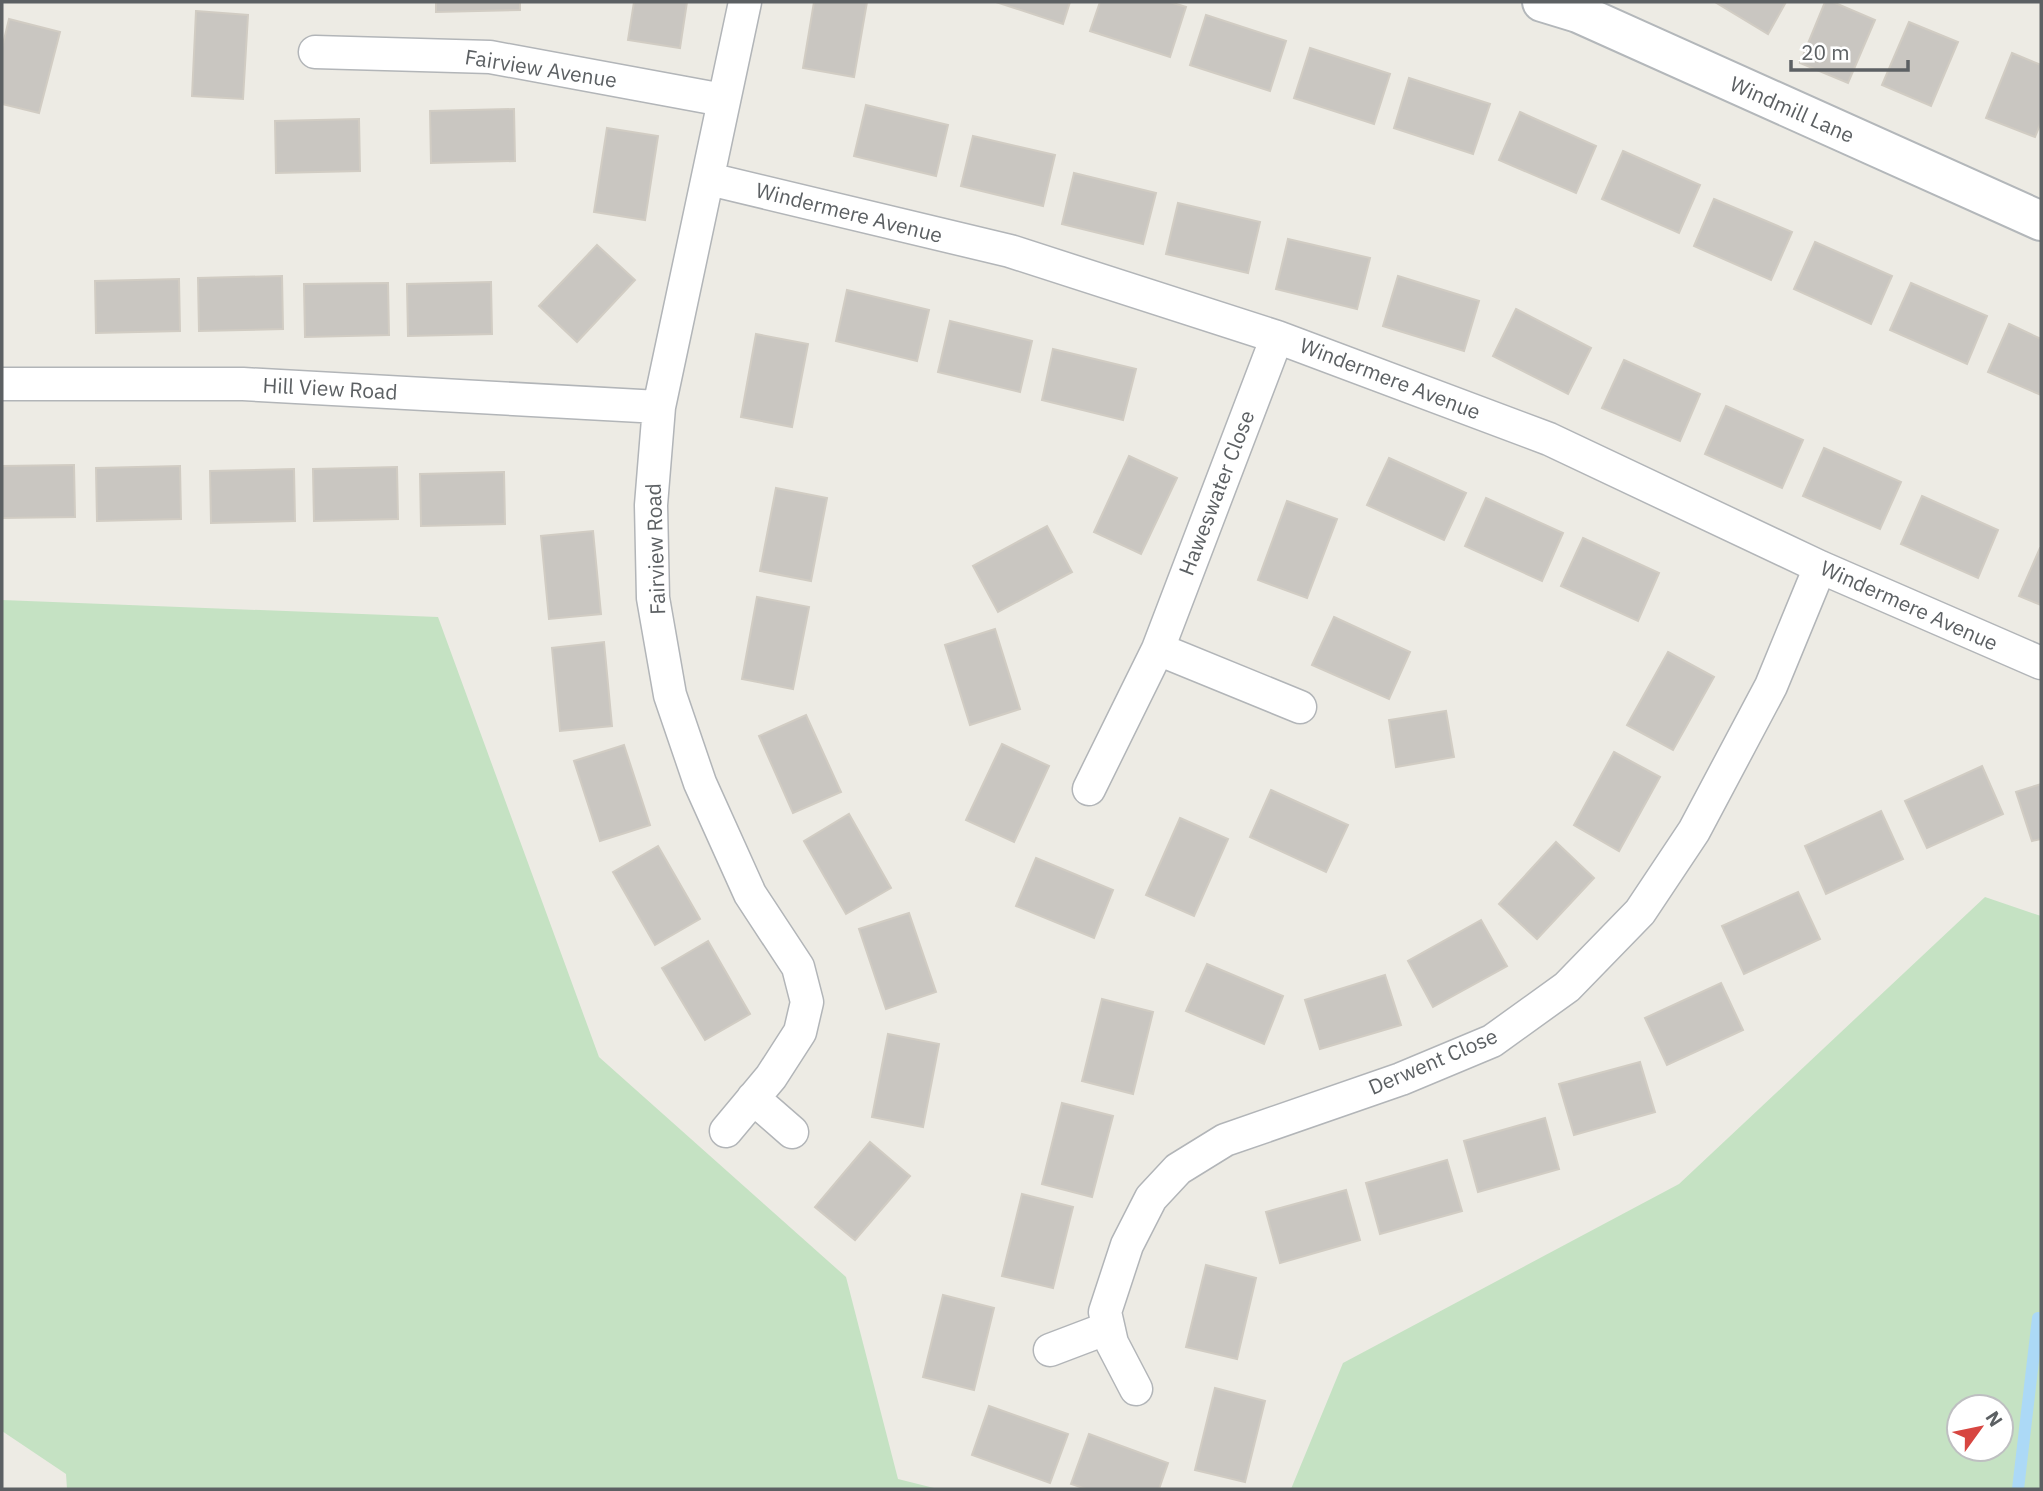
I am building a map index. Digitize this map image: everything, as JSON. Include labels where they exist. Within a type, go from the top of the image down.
[{"type":"street","name":"Fairview Road","points":[[726,1131],[800,1032],[807,1002],[798,967],[750,894],[700,783],[670,695],[653,598],[651,505],[659,407],[745,2]]},
{"type":"street","name":"Windmill Lane","points":[[1542,2],[1578,13],[2041,221]]},
{"type":"street","name":"Fairview Avenue","points":[[315,52],[491,57],[723,100]]},
{"type":"street","name":"Windermere Avenue","points":[[709,179],[1010,251],[1277,337],[1549,439],[1820,567],[2041,663]]},
{"type":"street","name":"Haweswater Close","points":[[1089,789],[1158,649],[1277,337]]},
{"type":"street","name":"Hill View Road","points":[[2,384],[243,384],[659,407]]},
{"type":"street","name":"Derwent Close","points":[[1136,1389],[1112,1343],[1105,1312],[1127,1245],[1151,1198],[1178,1169],[1225,1140],[1401,1079],[1492,1041],[1567,987],[1640,912],[1694,831],[1771,686],[1820,567]]},
{"type":"street","points":[[1158,649],[1300,707]]},
{"type":"street","points":[[753,1098],[792,1132]]},
{"type":"street","points":[[1050,1350],[1108,1328]]},
{"type":"green space","points":[[2,600],[438,617],[599,1057],[846,1277],[898,1479],[938,1489],[67,1489],[66,1474],[2,1431]]},
{"type":"green space","points":[[1985,897],[2041,916],[2041,1489],[1291,1489],[1343,1363],[1679,1184]]},
{"type":"building","points":[[436,2],[520,2],[520,10],[436,12]]},
{"type":"building","points":[[634,2],[687,2],[680,48],[628,40]]},
{"type":"building","points":[[814,2],[867,2],[854,77],[803,68]]},
{"type":"building","points":[[996,2],[1070,2],[1063,24]]},
{"type":"building","points":[[1100,2],[1170,2],[1186,7],[1170,57],[1090,31]]},
{"type":"building","points":[[1715,2],[1786,2],[1768,34]]},
{"type":"building","points":[[1825,2],[1833,2],[1875,20],[1848,83],[1800,63]]},
{"type":"building","points":[[196,11],[248,15],[243,99],[192,96]]},
{"type":"building","points":[[1206,15],[1286,41],[1270,91],[1190,65]]},
{"type":"building","points":[[9,19],[60,32],[39,113],[2,104],[2,48]]},
{"type":"building","points":[[1909,22],[1958,42],[1931,106],[1882,85]]},
{"type":"building","points":[[1310,48],[1390,74],[1374,124],[1294,98]]},
{"type":"building","points":[[2012,53],[2041,65],[2041,122],[2035,137],[1986,118]]},
{"type":"building","points":[[1409,78],[1490,104],[1473,154],[1394,128]]},
{"type":"building","points":[[866,105],[948,125],[936,176],[854,156]]},
{"type":"building","points":[[514,109],[515,161],[431,163],[430,111]]},
{"type":"building","points":[[1520,112],[1596,146],[1576,193],[1499,160]]},
{"type":"building","points":[[359,119],[360,171],[276,173],[275,121]]},
{"type":"building","points":[[607,128],[658,136],[645,220],[594,212]]},
{"type":"building","points":[[973,136],[1055,155],[1043,206],[961,186]]},
{"type":"building","points":[[1623,151],[1700,185],[1679,233],[1602,199]]},
{"type":"building","points":[[1074,173],[1156,193],[1143,244],[1062,224]]},
{"type":"building","points":[[1714,199],[1792,232],[1771,280],[1694,246]]},
{"type":"building","points":[[1178,203],[1260,222],[1248,273],[1166,254]]},
{"type":"building","points":[[1288,239],[1370,258],[1357,309],[1276,289]]},
{"type":"building","points":[[1815,242],[1892,276],[1871,324],[1794,289]]},
{"type":"building","points":[[597,245],[635,280],[577,342],[539,306]]},
{"type":"building","points":[[282,276],[283,329],[199,331],[198,278]]},
{"type":"building","points":[[1398,276],[1479,301],[1464,351],[1383,326]]},
{"type":"building","points":[[179,279],[180,331],[96,333],[95,281]]},
{"type":"building","points":[[491,282],[492,334],[408,336],[407,284]]},
{"type":"building","points":[[388,283],[389,335],[305,337],[304,284]]},
{"type":"building","points":[[1911,283],[1987,316],[1967,364],[1890,330]]},
{"type":"building","points":[[847,290],[929,310],[917,361],[836,341]]},
{"type":"building","points":[[1516,309],[1591,348],[1568,394],[1493,356]]},
{"type":"building","points":[[950,321],[1032,341],[1020,392],[938,372]]},
{"type":"building","points":[[2009,324],[2041,339],[2041,395],[1988,372]]},
{"type":"building","points":[[756,334],[808,344],[792,427],[741,417]]},
{"type":"building","points":[[1053,349],[1136,369],[1123,420],[1042,400]]},
{"type":"building","points":[[1624,360],[1700,394],[1680,441],[1602,408]]},
{"type":"building","points":[[1726,406],[1803,440],[1782,488],[1705,454]]},
{"type":"building","points":[[1824,448],[1901,482],[1880,529],[1803,496]]},
{"type":"building","points":[[1129,456],[1177,478],[1141,554],[1094,532]]},
{"type":"building","points":[[1389,458],[1466,493],[1444,540],[1367,505]]},
{"type":"building","points":[[74,465],[75,517],[2,518],[2,466]]},
{"type":"building","points":[[180,466],[181,519],[97,521],[96,468]]},
{"type":"building","points":[[397,467],[398,519],[314,521],[313,469]]},
{"type":"building","points":[[294,469],[295,521],[211,523],[210,471]]},
{"type":"building","points":[[504,472],[505,524],[421,526],[420,474]]},
{"type":"building","points":[[776,488],[827,498],[811,581],[760,571]]},
{"type":"building","points":[[1922,496],[1998,530],[1978,578],[1901,544]]},
{"type":"building","points":[[1486,498],[1563,533],[1542,581],[1465,546]]},
{"type":"building","points":[[1287,501],[1337,519],[1307,598],[1258,580]]},
{"type":"building","points":[[1047,526],[1072,572],[998,612],[973,566]]},
{"type":"building","points":[[593,531],[601,614],[549,619],[541,536]]},
{"type":"building","points":[[1583,538],[1659,573],[1638,621],[1561,586]]},
{"type":"building","points":[[2041,548],[2041,605],[2019,596]]},
{"type":"building","points":[[757,597],[809,607],[793,689],[742,679]]},
{"type":"building","points":[[1334,617],[1410,652],[1389,699],[1312,665]]},
{"type":"building","points":[[995,629],[1020,709],[970,725],[945,645]]},
{"type":"building","points":[[604,642],[612,726],[560,731],[552,648]]},
{"type":"building","points":[[1668,652],[1714,677],[1673,750],[1627,725]]},
{"type":"building","points":[[1446,711],[1454,757],[1396,767],[1389,720]]},
{"type":"building","points":[[806,715],[841,792],[793,813],[759,736]]},
{"type":"building","points":[[1002,744],[1049,766],[1014,842],[966,820]]},
{"type":"building","points":[[624,745],[650,825],[600,841],[574,761]]},
{"type":"building","points":[[1614,752],[1660,777],[1619,851],[1574,825]]},
{"type":"building","points":[[1982,766],[2003,814],[1927,848],[1905,801]]},
{"type":"building","points":[[2041,784],[2041,839],[2032,841],[2016,792]]},
{"type":"building","points":[[1271,790],[1348,825],[1326,872],[1250,837]]},
{"type":"building","points":[[1881,811],[1903,859],[1826,894],[1805,846]]},
{"type":"building","points":[[849,814],[891,888],[846,914],[804,841]]},
{"type":"building","points":[[1180,818],[1228,839],[1194,916],[1146,895]]},
{"type":"building","points":[[1556,842],[1594,878],[1537,939],[1499,904]]},
{"type":"building","points":[[658,846],[700,919],[655,945],[613,872]]},
{"type":"building","points":[[1036,858],[1113,890],[1094,938],[1016,906]]},
{"type":"building","points":[[1798,892],[1820,939],[1744,974],[1722,926]]},
{"type":"building","points":[[909,913],[936,992],[886,1009],[859,929]]},
{"type":"building","points":[[1481,920],[1507,966],[1433,1007],[1408,961]]},
{"type":"building","points":[[708,941],[750,1014],[705,1040],[662,968]]},
{"type":"building","points":[[1207,964],[1283,996],[1264,1044],[1186,1011]]},
{"type":"building","points":[[1385,975],[1401,1025],[1320,1049],[1305,1000]]},
{"type":"building","points":[[1721,983],[1743,1030],[1667,1065],[1645,1018]]},
{"type":"building","points":[[1102,999],[1153,1012],[1133,1094],[1082,1081]]},
{"type":"building","points":[[888,1034],[939,1044],[923,1127],[872,1117]]},
{"type":"building","points":[[1640,1062],[1655,1112],[1574,1135],[1559,1084]]},
{"type":"building","points":[[1062,1103],[1113,1116],[1092,1197],[1042,1184]]},
{"type":"building","points":[[1545,1118],[1559,1169],[1478,1192],[1464,1141]]},
{"type":"building","points":[[870,1142],[910,1176],[855,1240],[815,1207]]},
{"type":"building","points":[[1447,1160],[1462,1211],[1380,1234],[1366,1183]]},
{"type":"building","points":[[1346,1190],[1360,1240],[1280,1263],[1266,1212]]},
{"type":"building","points":[[1022,1194],[1073,1207],[1053,1288],[1002,1276]]},
{"type":"building","points":[[1206,1265],[1256,1278],[1237,1359],[1186,1347]]},
{"type":"building","points":[[943,1295],[994,1308],[974,1390],[923,1377]]},
{"type":"building","points":[[1215,1388],[1265,1401],[1245,1482],[1195,1470]]},
{"type":"building","points":[[989,1406],[1068,1434],[1050,1483],[972,1455]]},
{"type":"building","points":[[1089,1434],[1168,1463],[1159,1489],[1086,1489],[1071,1484]]},
{"type":"waterway","points":[[2018,1489],[2038,1318]]}]
